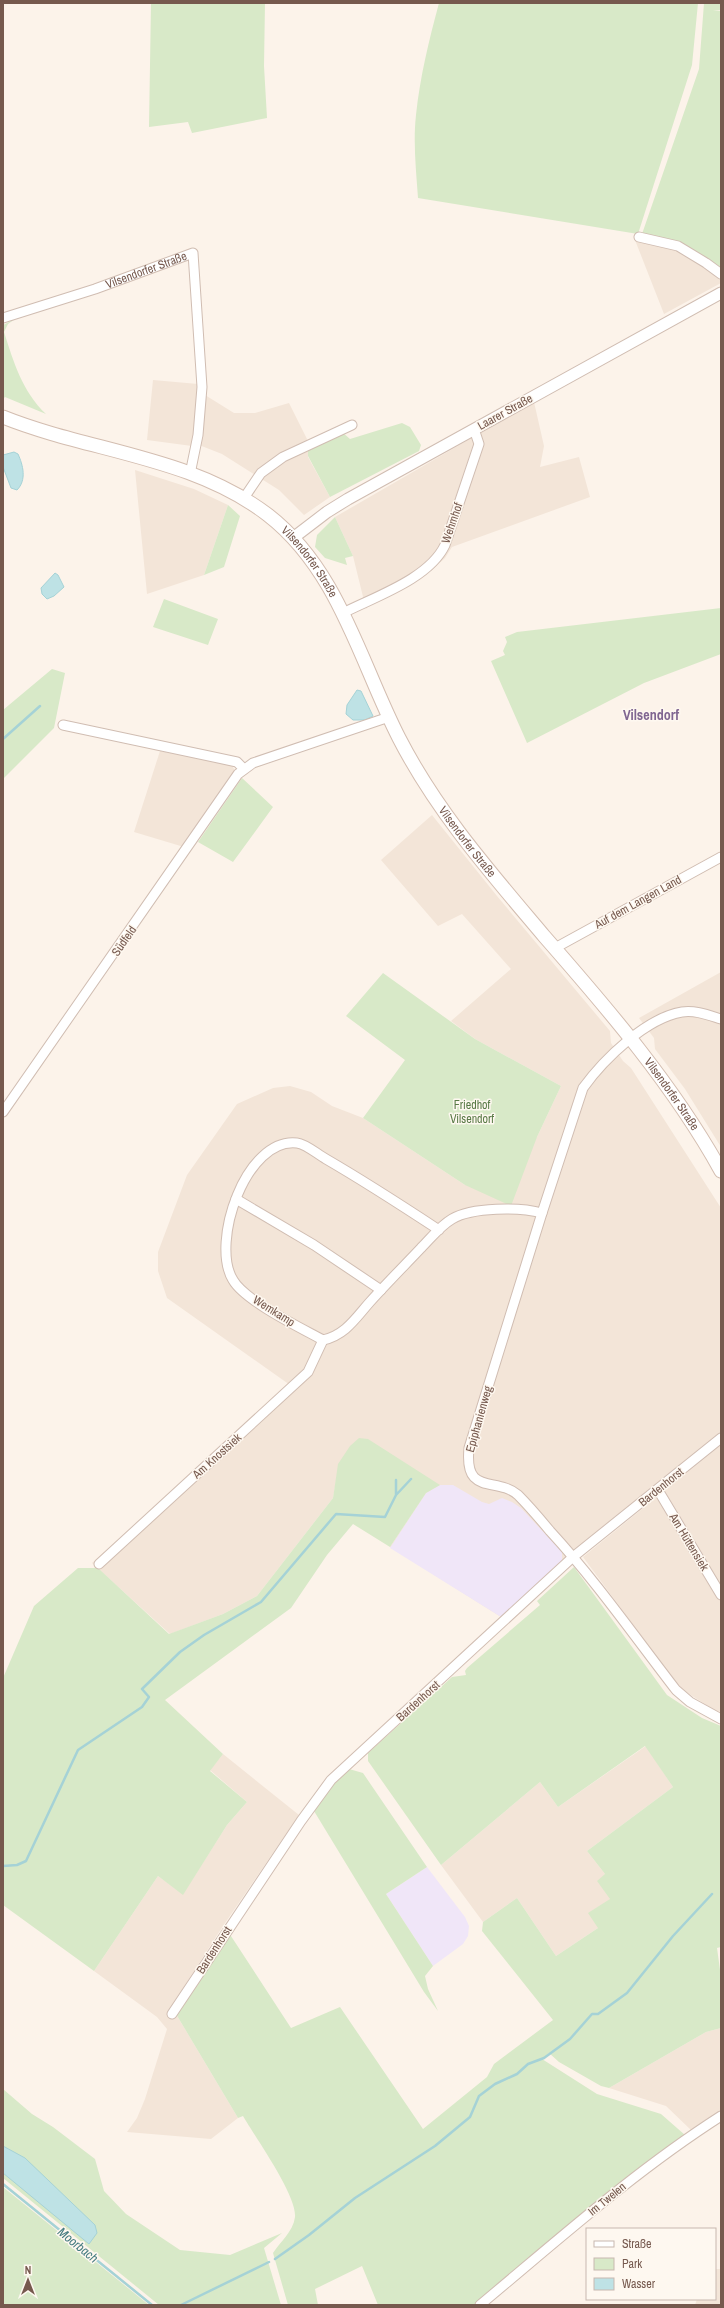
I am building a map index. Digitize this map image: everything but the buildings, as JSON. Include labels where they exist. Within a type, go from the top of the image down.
[{"type":"main road","name":"Vilsendorfer Straße","points":[[3,417],[190,474],[222,486],[244,498],[275,521],[293,538],[324,579],[343,612],[389,717],[416,770],[451,824],[630,1040],[685,1115],[721,1171]]},
{"type":"street","points":[[639,237],[678,246],[721,274]]},
{"type":"street","name":"Vilsendorfer Straße","points":[[3,318],[95,288],[193,253],[202,387],[199,423],[190,474]]},
{"type":"street","name":"Laarer Straße","points":[[293,538],[337,506],[721,293]]},
{"type":"street","points":[[244,498],[262,473],[283,457],[352,425]]},
{"type":"street","name":"Wehmhof","points":[[343,612],[412,578],[438,556],[444,545],[479,444],[474,429]]},
{"type":"street","name":"Südfeld","points":[[3,1112],[244,769],[253,763],[389,717]]},
{"type":"street","points":[[63,725],[237,762],[244,769]]},
{"type":"street","name":"Auf dem Langen Land","points":[[555,948],[721,857]]},
{"type":"street","name":"Epiphanienweg","points":[[721,1019],[697,1012],[682,1012],[657,1021],[630,1040],[595,1072],[583,1088],[542,1213],[469,1448],[468,1461],[470,1472],[478,1480],[516,1494],[574,1557],[676,1690],[690,1702],[721,1719]]},
{"type":"street","name":"Wemkamp","points":[[323,1340],[272,1311],[240,1290],[232,1280],[228,1268],[227,1231],[236,1199],[251,1170],[264,1155],[275,1146],[287,1142],[299,1143],[358,1177],[439,1230]]},
{"type":"street","points":[[236,1199],[314,1245],[381,1290]]},
{"type":"street","points":[[323,1340],[336,1337],[345,1331],[381,1290],[439,1230],[452,1219],[466,1213],[508,1210],[542,1213]]},
{"type":"street","name":"Am Knostsiek","points":[[100,1564],[308,1372],[323,1340]]},
{"type":"street","name":"Bardenhorst","points":[[172,2014],[296,1827],[331,1780],[574,1557],[721,1438]]},
{"type":"street","name":"Am Hüttensiek","points":[[658,1490],[721,1595]]},
{"type":"street","name":"Im Twelen","points":[[480,2305],[606,2199],[691,2135],[721,2116]]},
{"type":"shaded area","points":[[642,234],[707,260],[721,268],[721,283],[664,314],[635,240]]},
{"type":"shaded area","points":[[153,380],[198,384],[198,416],[192,446],[147,440]]},
{"type":"shaded area","points":[[205,395],[234,413],[255,413],[289,403],[308,441],[308,457],[330,497],[304,515],[279,490],[222,454],[199,445]]},
{"type":"shaded area","points":[[534,402],[544,446],[540,467],[579,457],[590,497],[452,547],[445,558],[432,570],[369,604],[366,609],[353,556],[335,517]]},
{"type":"shaded area","points":[[135,470],[194,489],[228,505],[204,575],[147,594]]},
{"type":"shaded area","points":[[160,751],[232,765],[235,771],[184,847],[134,832]]},
{"type":"shaded area","points":[[432,815],[497,896],[610,1031],[611,1043],[623,1061],[631,1068],[721,1208],[721,1433],[578,1550],[501,1617],[390,1547],[426,1493],[337,1475],[333,1498],[257,1596],[223,1614],[170,1634],[92,1563],[290,1385],[167,1298],[158,1271],[158,1252],[187,1175],[237,1104],[273,1088],[290,1086],[311,1092],[332,1106],[363,1118],[465,1185],[537,1137],[561,1086],[475,1039],[451,1021],[511,969],[462,914],[438,926],[381,860]]},
{"type":"shaded area","points":[[721,972],[721,1147],[685,1089],[655,1049],[654,1038],[639,1018]]},
{"type":"shaded area","points":[[721,1445],[721,1712],[714,1710],[680,1688],[583,1557]]},
{"type":"shaded area","points":[[440,1485],[453,1485],[482,1502],[489,1504],[502,1498],[512,1502],[521,1508],[562,1552],[562,1562],[501,1617],[390,1548],[426,1493]]},
{"type":"shaded area","points":[[646,1746],[673,1787],[587,1851],[605,1874],[610,1899],[598,1928],[556,1956],[517,1898],[483,1922],[441,1865],[540,1782],[558,1807]]},
{"type":"shaded area","points":[[223,1754],[299,1815],[223,1926],[169,2010],[176,2014],[238,2118],[211,2139],[127,2132],[137,2118],[145,2099],[167,2029],[157,2017],[94,1971],[158,1876],[183,1894],[227,1825],[247,1802],[210,1770]]},
{"type":"shaded area","points":[[427,1867],[465,1917],[469,1926],[468,1936],[463,1944],[433,1966],[386,1894]]},
{"type":"shaded area","points":[[721,2028],[721,2110],[691,2130],[666,2106],[609,2088],[706,2032]]},
{"type":"shaded area","points":[[716,2269],[721,2269],[721,2305],[695,2305],[697,2300],[716,2300]]},
{"type":"green space","points":[[151,3],[265,3],[264,66],[267,118],[192,133],[188,122],[149,127]]},
{"type":"green space","points":[[439,3],[698,3],[692,65],[638,234],[418,198],[415,146],[416,115],[425,59]]},
{"type":"green space","points":[[704,3],[721,3],[721,10],[713,11],[721,11],[721,268],[707,260],[642,234],[699,69]]},
{"type":"green space","points":[[15,319],[8,324],[4,332],[15,366],[31,396],[46,414],[5,397],[3,399],[3,325]]},
{"type":"green space","points":[[402,423],[410,427],[421,445],[419,451],[330,497],[308,456],[308,450],[342,432],[350,439]]},
{"type":"green space","points":[[228,505],[240,516],[224,567],[204,575]]},
{"type":"green space","points":[[335,517],[353,556],[345,558],[347,565],[325,558],[315,547],[317,535]]},
{"type":"green space","points":[[164,599],[218,619],[208,645],[153,627]]},
{"type":"green space","points":[[721,608],[721,654],[644,683],[527,743],[491,661],[505,655],[503,651],[507,642],[505,637],[517,632]]},
{"type":"green space","points":[[52,669],[65,673],[54,728],[3,779],[3,710]]},
{"type":"green space","points":[[242,778],[273,807],[233,862],[198,842]]},
{"type":"green space","name":"Friedhof Vilsendorf","points":[[383,973],[475,1039],[561,1086],[537,1137],[511,1206],[465,1185],[363,1118],[405,1060],[346,1016]]},
{"type":"green space","points":[[359,1438],[368,1439],[440,1485],[426,1493],[390,1547],[353,1524],[327,1555],[291,1608],[165,1700],[223,1754],[210,1771],[247,1802],[227,1825],[183,1895],[158,1876],[94,1971],[3,1905],[3,1678],[34,1606],[78,1568],[98,1568],[169,1634],[223,1614],[257,1596],[333,1498],[338,1464],[350,1446]]},
{"type":"green space","points":[[574,1567],[667,1695],[702,1718],[721,1726],[721,1947],[717,1948],[721,1977],[721,2028],[706,2032],[609,2088],[601,2086],[559,2062],[549,2053],[542,2059],[597,2094],[661,2114],[685,2135],[475,2305],[378,2305],[362,2266],[315,2289],[318,2305],[288,2305],[273,2253],[292,2227],[295,2217],[294,2207],[283,2181],[274,2166],[243,2116],[238,2118],[176,2014],[229,1933],[291,2028],[340,2007],[423,2129],[487,2077],[494,2064],[553,2020],[482,1931],[483,1922],[517,1898],[556,1956],[598,1928],[588,1913],[610,1899],[597,1881],[605,1874],[587,1851],[673,1787],[645,1746],[558,1807],[540,1782],[441,1865],[368,1761],[368,1753],[452,1677],[466,1675],[465,1671],[467,1668],[540,1605],[537,1601]]},
{"type":"green space","points":[[349,1769],[363,1773],[427,1867],[386,1894],[433,1966],[425,1976],[428,1989],[438,2011],[424,1992],[314,1811],[330,1787]]},
{"type":"green space","points":[[3,2089],[32,2114],[53,2127],[95,2159],[104,2191],[126,2214],[180,2250],[230,2255],[282,2233],[264,2248],[281,2305],[159,2305],[3,2178]]},
{"type":"green space","points":[[3,2187],[149,2305],[3,2305]]},
{"type":"water","points":[[14,452],[18,454],[23,472],[22,482],[17,490],[11,488],[3,467],[3,455]]},
{"type":"water","points":[[55,573],[58,575],[64,587],[54,596],[47,599],[42,594],[41,588]]},
{"type":"water","points":[[357,690],[361,691],[373,716],[365,720],[353,720],[346,714],[347,705]]},
{"type":"water","points":[[3,2146],[25,2158],[95,2225],[97,2233],[89,2244],[3,2173]]},
{"type":"waterway","points":[[3,739],[40,706]]},
{"type":"waterway","points":[[396,1495],[411,1479]]},
{"type":"waterway","points":[[3,1866],[17,1865],[26,1861],[78,1750],[142,1707],[149,1697],[142,1689],[180,1652],[204,1635],[261,1602],[336,1514],[385,1517],[396,1495],[396,1480]]},
{"type":"waterway","points":[[275,2259],[309,2235],[355,2198],[435,2146],[470,2117],[479,2096],[495,2084],[517,2074],[528,2064],[544,2058],[570,2039],[592,2014],[598,2014],[627,1993],[673,1936],[712,1894]]},
{"type":"waterway","name":"Moorbach","points":[[3,2184],[152,2305]]},
{"type":"waterway","points":[[181,2305],[269,2262]]},
{"type":"district","name":"Vilsendorf","points":[[651,715]]}]
